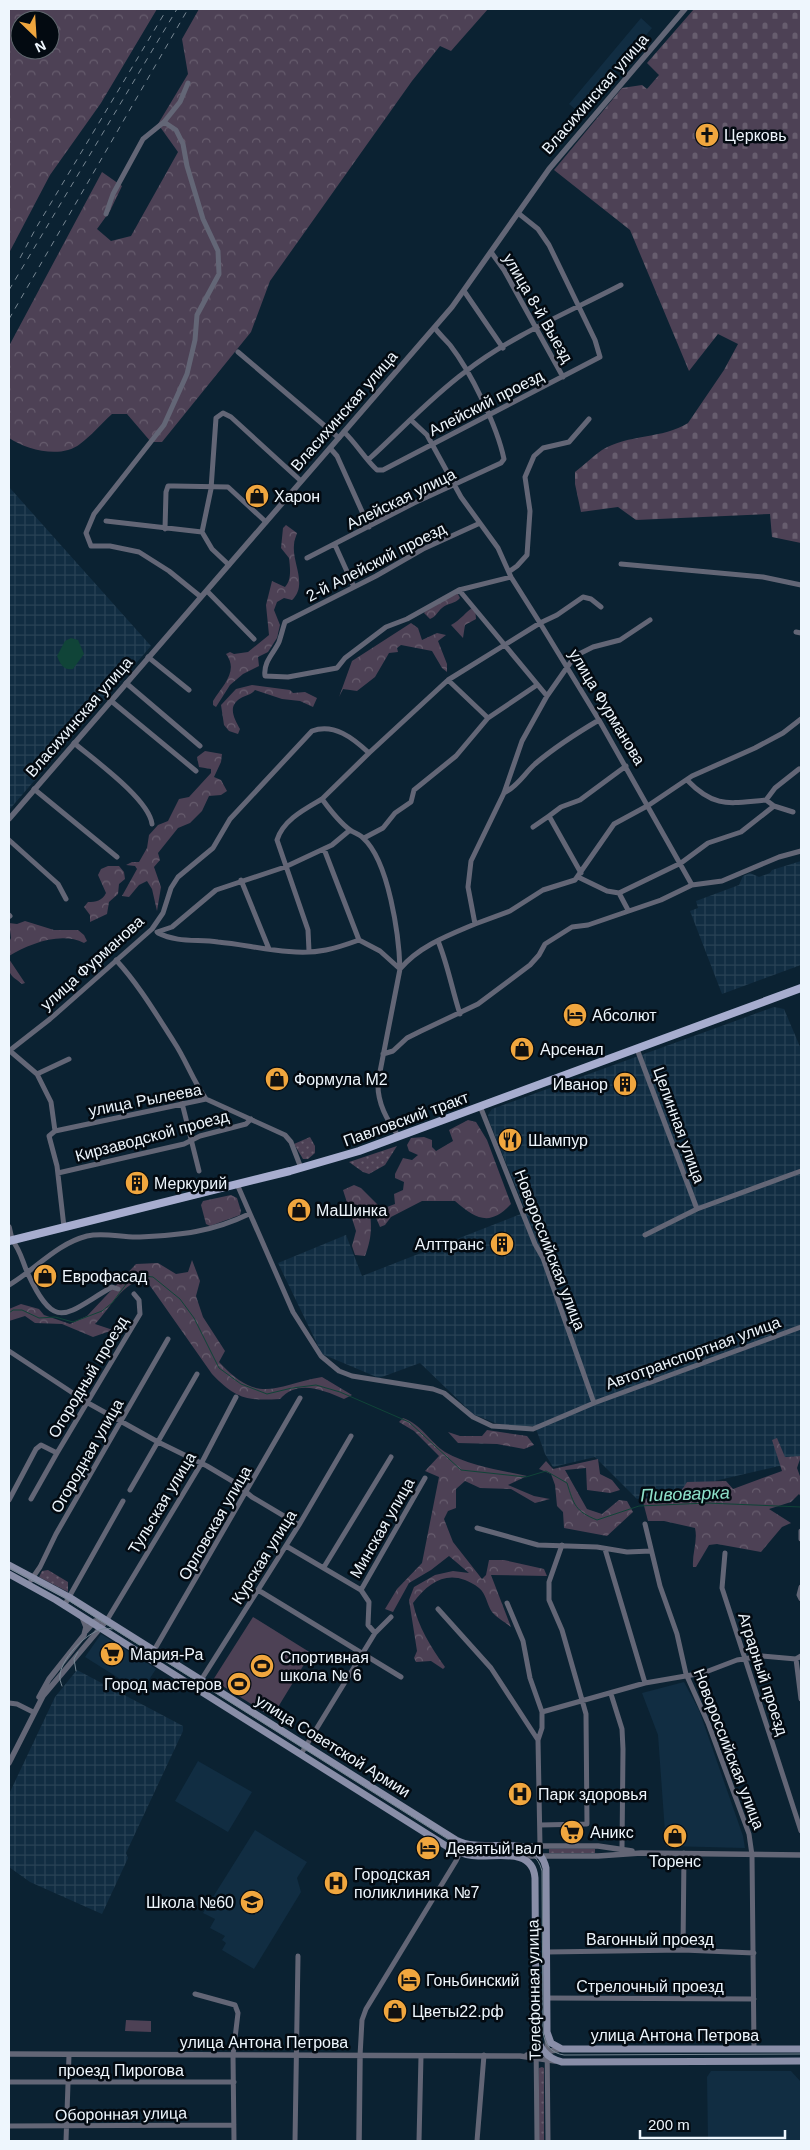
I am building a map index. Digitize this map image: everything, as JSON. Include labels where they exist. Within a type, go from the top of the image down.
[{"type":"main road","name":"Павловский тракт","points":[[10,1241],[301,1168],[399,1137],[801,988]]},
{"type":"main road","name":"улица Советской Армии","points":[[9,1565],[69,1597],[464,1844],[474,1846],[528,1846],[538,1852]]},
{"type":"main road","name":"улица Советской Армии","points":[[9,1574],[81,1616],[460,1853],[476,1856],[520,1856]]},
{"type":"main road","name":"Телефонная улица","points":[[538,1852],[546,1868],[547,2032]]},
{"type":"main road","points":[[520,1856],[533,1867]]},
{"type":"main road","name":"Телефонная улица","points":[[533,1867],[535,1878],[536,2032],[543,2055]]},
{"type":"main road","points":[[547,2032],[551,2043],[562,2050]]},
{"type":"main road","name":"улица Антона Петрова","points":[[562,2050],[801,2049]]},
{"type":"main road","name":"улица Антона Петрова","points":[[543,2055],[562,2062],[801,2061]]},
{"type":"street","name":"Власихинская улица","points":[[9,819],[110,700],[435,328],[464,291],[564,150],[685,9]]},
{"type":"street","points":[[106,214],[113,194],[143,138],[164,122],[180,102],[188,82]]},
{"type":"street","points":[[164,122],[176,130],[183,144],[187,166],[203,219],[218,251],[219,274],[197,315],[195,340],[186,374],[164,425],[94,514],[86,533],[91,546],[120,547],[139,552],[151,558],[201,598]]},
{"type":"street","points":[[518,213],[538,229],[549,245],[578,307]]},
{"type":"street","name":"улица 8-й Выезд","points":[[491,252],[504,270],[538,329],[563,377]]},
{"type":"street","points":[[344,432],[369,459],[412,420],[431,399],[466,371],[503,348],[621,285]]},
{"type":"street","points":[[464,291],[503,348]]},
{"type":"street","name":"Алейский проезд","points":[[369,459],[377,470],[382,470],[600,357],[595,340],[578,307]]},
{"type":"street","points":[[435,328],[451,346],[489,414]]},
{"type":"street","points":[[238,352],[338,438]]},
{"type":"street","points":[[229,565],[212,549],[202,532],[211,489],[216,418],[223,413],[301,481]]},
{"type":"street","name":"Алейская улица","points":[[307,558],[501,463],[504,459],[489,414]]},
{"type":"street","points":[[510,570],[527,555],[530,511],[525,477],[534,456],[542,448],[569,442],[589,419]]},
{"type":"street","points":[[412,420],[427,435],[455,487],[478,524],[495,543],[510,570],[511,577],[459,590],[547,696]]},
{"type":"street","points":[[330,448],[337,456],[369,527]]},
{"type":"street","points":[[165,529],[168,486],[211,489],[228,488],[266,522]]},
{"type":"street","points":[[106,521],[202,532]]},
{"type":"street","name":"2-й Алейский проезд","points":[[459,590],[407,619],[386,627],[345,658],[337,668],[288,677],[265,676],[264,671],[271,653],[278,644],[284,622],[354,587],[423,549],[478,524]]},
{"type":"street","points":[[335,545],[354,587]]},
{"type":"street","points":[[620,564],[754,576],[787,580],[801,585]]},
{"type":"street","name":"улица Фурманова","points":[[511,577],[567,666],[649,805],[692,885]]},
{"type":"street","points":[[207,591],[254,639]]},
{"type":"street","points":[[309,951],[308,930],[277,844],[278,836],[287,824],[304,809],[322,799],[448,680],[540,623],[557,615],[583,597],[591,599],[600,606]]},
{"type":"street","points":[[475,924],[468,887],[469,873],[476,847],[504,793],[522,741],[547,696],[572,658],[583,651],[620,640],[650,620]]},
{"type":"street","points":[[148,657],[189,690]]},
{"type":"street","points":[[448,680],[488,718]]},
{"type":"street","points":[[126,683],[200,746]]},
{"type":"street","points":[[364,838],[383,828],[395,813],[412,802],[414,790],[456,756],[488,718],[537,684]]},
{"type":"street","points":[[110,700],[196,771]]},
{"type":"street","points":[[400,968],[409,958],[438,941],[510,910],[543,890],[571,882],[580,875],[614,824],[649,805],[702,770],[755,748],[783,733],[801,718]]},
{"type":"street","points":[[504,793],[516,786],[533,766],[567,739],[599,720]]},
{"type":"street","name":"улица Фурманова","points":[[9,1051],[152,929],[163,913],[171,888],[178,877],[213,848],[219,834],[235,814],[312,731],[326,729],[350,735],[369,753]]},
{"type":"street","points":[[74,743],[139,799],[151,816],[152,824]]},
{"type":"street","points":[[533,827],[561,807],[580,800],[626,766]]},
{"type":"street","points":[[766,800],[775,788],[799,768]]},
{"type":"street","points":[[687,780],[706,798],[715,801],[728,803],[766,800],[774,806],[793,812]]},
{"type":"street","points":[[34,789],[117,857]]},
{"type":"street","points":[[322,799],[333,814],[350,830],[364,838],[378,861],[394,907],[399,941],[400,968],[383,1054],[378,1093],[387,1120],[399,1137]]},
{"type":"street","points":[[549,816],[580,875],[607,891],[619,894],[681,863],[708,843],[741,832],[774,806]]},
{"type":"street","points":[[158,933],[172,927],[216,890],[241,880],[285,867],[324,849],[350,830]]},
{"type":"street","points":[[9,840],[58,884],[66,899]]},
{"type":"street","points":[[324,849],[359,940],[380,951],[400,968]]},
{"type":"street","points":[[383,1054],[421,1031],[460,1014],[530,966],[540,955],[544,944],[572,927],[588,925],[661,900],[692,885],[722,881],[779,857],[801,851]]},
{"type":"street","points":[[241,880],[268,949]]},
{"type":"street","points":[[619,894],[628,910]]},
{"type":"street","points":[[152,929],[168,938],[190,942],[202,940],[268,949],[325,950],[359,940]]},
{"type":"street","points":[[438,941],[448,966],[460,1014]]},
{"type":"street","points":[[116,960],[136,984],[175,1042],[197,1087],[206,1099]]},
{"type":"street","name":"Целинная улица","points":[[637,1049],[697,1209]]},
{"type":"street","points":[[9,1051],[37,1074],[50,1102],[55,1131],[49,1136],[58,1172],[56,1178],[64,1227]]},
{"type":"street","points":[[37,1074],[69,1060]]},
{"type":"street","name":"улица Рылеева","points":[[55,1131],[182,1102],[206,1099],[285,1135],[291,1142],[301,1168]]},
{"type":"street","points":[[182,1102],[199,1171]]},
{"type":"street","name":"Новороссийская улица","points":[[480,1106],[542,1258],[594,1403]]},
{"type":"street","name":"Кирзаводской проезд","points":[[58,1172],[184,1144],[191,1139],[246,1124],[251,1119]]},
{"type":"street","points":[[646,1234],[697,1209],[801,1170]]},
{"type":"street","name":"Автотранспортная улица","points":[[236,1184],[270,1256],[293,1312],[321,1356],[339,1371],[384,1383],[444,1393],[473,1417],[492,1426],[533,1430],[594,1403],[801,1327]]},
{"type":"street","points":[[9,1285],[72,1241],[85,1237],[101,1234],[140,1237],[206,1232],[249,1214]]},
{"type":"street","points":[[9,1227],[10,1241],[20,1250],[27,1272],[46,1307],[51,1311],[62,1313],[78,1308],[112,1287],[118,1289]]},
{"type":"street","name":"Огородный проезд","points":[[9,1500],[38,1446],[57,1452],[88,1404],[140,1314],[139,1300],[134,1294]]},
{"type":"street","name":"Огородная улица","points":[[28,1585],[40,1567],[56,1534],[168,1339]]},
{"type":"street","points":[[9,1351],[88,1404],[234,1482],[247,1493],[299,1525]]},
{"type":"street","points":[[130,1490],[197,1374]]},
{"type":"street","name":"Тульская улица","points":[[106,1620],[201,1464],[236,1397]]},
{"type":"street","name":"Орловская улица","points":[[149,1659],[247,1493],[300,1398]]},
{"type":"street","name":"Курская улица","points":[[196,1688],[299,1525],[351,1436]]},
{"type":"street","points":[[31,1499],[57,1452]]},
{"type":"street","points":[[324,1567],[391,1457]]},
{"type":"street","name":"Минская улица","points":[[361,1590],[425,1478]]},
{"type":"street","points":[[64,1606],[123,1501]]},
{"type":"street","name":"Новороссийская улица","points":[[644,1524],[677,1634],[686,1674],[708,1724],[748,1834],[752,1855],[754,2049]]},
{"type":"street","points":[[477,1528],[538,1545],[562,1545],[627,1552],[651,1551]]},
{"type":"street","points":[[801,1531],[801,1539]]},
{"type":"street","points":[[540,1825],[587,1824],[587,1729],[582,1701],[562,1630],[548,1600],[549,1582],[562,1545]]},
{"type":"street","points":[[286,1546],[361,1590],[369,1602],[368,1626],[375,1633]]},
{"type":"street","points":[[605,1549],[645,1683]]},
{"type":"street","name":"Аграрный проезд","points":[[725,1552],[722,1588],[801,1831]]},
{"type":"street","points":[[801,1587],[801,1599]]},
{"type":"street","points":[[258,1590],[401,1677]]},
{"type":"street","name":"Телефонная улица","points":[[507,1603],[523,1641],[530,1678],[542,1712],[542,1728],[538,1740],[540,1825],[538,1852]]},
{"type":"street","points":[[438,1609],[491,1668],[538,1740]]},
{"type":"street","points":[[81,1616],[86,1623],[86,1631]]},
{"type":"street","points":[[301,1754],[375,1633],[391,1617]]},
{"type":"street","points":[[9,1763],[46,1683],[92,1623],[98,1620],[106,1620],[101,1629],[56,1679],[33,1712]]},
{"type":"street","points":[[542,1712],[645,1683],[686,1674],[703,1673],[737,1660],[762,1656],[799,1658],[801,1699]]},
{"type":"street","points":[[611,1694],[622,1730],[622,1849]]},
{"type":"street","points":[[9,1703],[18,1704],[33,1712]]},
{"type":"street","points":[[368,1796],[373,1788]]},
{"type":"street","points":[[359,2141],[362,2020],[366,2009],[464,1844]]},
{"type":"street","name":"улица Советской Армии","points":[[520,1856],[538,1852],[598,1846],[641,1853]]},
{"type":"street","points":[[533,1867],[538,1852]]},
{"type":"street","name":"улица Советской Армии","points":[[538,1852],[801,1855]]},
{"type":"street","points":[[683,1950],[684,1853]]},
{"type":"street","name":"Вагонный проезд","points":[[547,1952],[683,1950],[754,1953]]},
{"type":"street","points":[[295,2141],[298,1956]]},
{"type":"street","points":[[195,1994],[235,2005],[238,2012],[233,2055],[234,2141]]},
{"type":"street","name":"Стрелочный проезд","points":[[547,1998],[754,1999]]},
{"type":"street","name":"Телефонная улица","points":[[537,2141],[543,2055],[547,2032]]},
{"type":"street","name":"улица Антона Петрова","points":[[9,2054],[520,2056],[543,2055],[562,2050]]},
{"type":"street","points":[[66,2141],[69,2054]]},
{"type":"street","name":"Телефонная улица","points":[[543,2055],[548,2141]]},
{"type":"street","points":[[419,2141],[421,2056]]},
{"type":"street","points":[[477,2141],[484,2056]]},
{"type":"street","name":"проезд Пирогова","points":[[9,2082],[234,2082]]},
{"type":"street","name":"Оборонная улица","points":[[9,2126],[234,2125]]},
{"type":"shaded area","points":[[641,18],[652,28],[581,114],[569,104]]},
{"type":"shaded area","points":[[9,487],[151,646],[9,810]]},
{"type":"shaded area","points":[[71,638],[78,640],[84,654],[73,669],[67,669],[57,656],[65,641]]},
{"type":"shaded area","points":[[801,861],[801,965],[722,994],[690,911],[698,908],[696,901],[739,885],[743,876],[750,873],[759,877],[770,873],[772,870]]},
{"type":"shaded area","points":[[774,1007],[784,1009],[801,1049],[801,1461],[637,1499],[595,1457],[553,1467],[545,1454],[535,1426],[512,1427],[495,1423],[473,1414],[420,1363],[379,1378],[322,1354],[278,1263],[346,1235],[362,1276],[526,1212],[489,1121],[488,1115],[492,1109]]},
{"type":"shaded area","points":[[101,1634],[156,1669],[141,1692],[85,1657]]},
{"type":"shaded area","points":[[77,1670],[183,1726],[183,1731],[126,1853],[128,1858],[102,1914],[30,1882],[9,1867],[9,1794],[55,1697]]},
{"type":"shaded area","points":[[684,1682],[699,1710],[743,1836],[745,1848],[666,1846],[658,1735],[642,1693]]},
{"type":"shaded area","points":[[198,1761],[252,1792],[228,1832],[175,1801]]},
{"type":"shaded area","name":"Школа №60","points":[[255,1830],[307,1862],[297,1878],[301,1892],[254,1969],[222,1950],[226,1943],[222,1940],[225,1936],[210,1928],[215,1919],[203,1913]]},
{"type":"shaded area","points":[[711,2071],[791,2071],[801,2082],[801,2141],[708,2141],[707,2077]]},
{"type":"green space","points":[[9,9],[157,9],[101,103],[50,175],[9,253]]},
{"type":"green space","points":[[199,9],[488,9],[451,51],[440,46],[412,81],[270,281],[251,332],[162,442],[151,442],[127,414],[112,414],[80,444],[72,449],[54,452],[25,446],[9,438],[9,346],[102,172],[122,186],[110,211],[97,229],[111,241],[131,236],[178,152],[158,124],[188,74],[182,39]]},
{"type":"green space","points":[[694,9],[801,9],[801,543],[772,537],[770,514],[636,520],[618,507],[581,512],[575,484],[575,472],[602,450],[623,441],[668,432],[688,423],[724,370],[738,344],[718,334],[689,371],[630,230],[554,170],[622,88],[642,85],[647,89],[659,75],[647,63]]},
{"type":"green space","points":[[286,525],[297,533],[294,552],[299,581],[297,594],[292,600],[284,598],[277,602],[274,610],[280,625],[277,638],[268,652],[258,657],[259,666],[243,674],[230,685],[216,707],[213,705],[213,701],[225,684],[230,672],[230,660],[226,654],[230,652],[234,654],[248,652],[269,635],[266,605],[272,581],[285,587],[290,577],[289,558],[281,548],[283,528]]},
{"type":"green space","points":[[454,594],[458,594],[460,598],[444,606],[432,618],[430,619],[424,613],[427,609]]},
{"type":"green space","points":[[475,606],[476,619],[465,625],[463,638],[451,625]]},
{"type":"green space","points":[[411,623],[418,628],[422,640],[437,633],[446,635],[438,641],[447,664],[447,672],[442,668],[432,651],[401,645],[397,648],[398,652],[389,653],[375,677],[357,691],[343,689],[339,697],[352,661]]},
{"type":"green space","points":[[252,685],[290,690],[293,693],[305,692],[317,698],[313,707],[300,701],[282,699],[255,690],[241,698],[234,705],[234,716],[240,729],[238,734],[229,731],[224,725],[221,705],[236,689]]},
{"type":"green space","points":[[205,751],[222,754],[221,762],[214,777],[221,780],[227,791],[221,795],[209,796],[202,811],[190,823],[178,828],[158,853],[160,860],[154,867],[161,887],[157,911],[152,889],[147,881],[139,885],[129,897],[122,896],[137,869],[135,866],[126,865],[132,862],[139,862],[147,848],[149,835],[158,825],[168,821],[179,799],[189,797],[211,773],[211,769],[199,767],[197,757]]},
{"type":"green space","points":[[108,866],[119,866],[124,872],[125,879],[119,884],[118,894],[109,902],[107,914],[90,922],[90,915],[84,907],[88,902],[101,899],[106,893],[98,875],[101,869]]},
{"type":"green space","points":[[25,921],[54,930],[78,930],[87,941],[84,943],[65,938],[45,940],[9,956],[9,942],[11,938],[9,923],[17,924]]},
{"type":"green space","points":[[9,959],[25,983],[22,984],[11,974]]},
{"type":"green space","points":[[468,1120],[476,1122],[487,1140],[511,1204],[496,1216],[483,1218],[476,1216],[455,1201],[422,1201],[391,1217],[385,1225],[380,1227],[374,1213],[370,1213],[371,1234],[369,1245],[365,1256],[355,1255],[352,1246],[356,1231],[343,1190],[354,1185],[361,1188],[382,1209],[395,1204],[394,1194],[403,1190],[404,1182],[395,1178],[395,1174],[403,1158],[412,1160],[418,1155],[409,1151],[407,1145],[411,1138],[424,1137],[432,1140],[432,1147],[436,1151],[453,1141],[449,1130]]},
{"type":"green space","points":[[310,1137],[315,1146],[315,1153],[308,1159],[303,1159],[294,1144]]},
{"type":"green space","points":[[397,1146],[385,1165],[369,1174],[349,1162]]},
{"type":"green space","points":[[231,1195],[237,1198],[241,1211],[240,1215],[210,1226],[206,1224],[201,1205],[203,1201]]},
{"type":"green space","points":[[192,1260],[200,1281],[196,1296],[203,1317],[225,1351],[219,1362],[233,1375],[245,1384],[267,1389],[322,1377],[352,1395],[344,1399],[328,1392],[311,1388],[295,1389],[280,1399],[250,1399],[235,1393],[212,1374],[146,1280],[130,1285],[124,1290],[95,1324],[113,1330],[93,1337],[62,1324],[35,1323],[25,1316],[9,1321],[9,1309],[21,1304],[39,1309],[44,1315],[70,1324],[87,1316],[136,1264],[158,1263],[176,1274],[188,1272]]},
{"type":"green space","points":[[403,1418],[415,1424],[445,1452],[475,1464],[527,1476],[508,1485],[534,1496],[550,1499],[535,1503],[511,1489],[480,1488],[465,1481],[456,1489],[456,1508],[448,1511],[444,1519],[453,1542],[482,1579],[486,1575],[489,1560],[504,1560],[544,1569],[547,1576],[491,1575],[511,1627],[494,1614],[481,1590],[469,1582],[460,1579],[443,1579],[427,1588],[413,1603],[422,1629],[445,1667],[443,1669],[431,1661],[416,1662],[414,1658],[417,1651],[409,1600],[414,1587],[435,1575],[453,1571],[469,1573],[449,1556],[431,1570],[409,1583],[393,1612],[385,1609],[397,1589],[422,1563],[439,1477],[425,1471],[439,1456],[414,1431],[399,1422]]},
{"type":"green space","points":[[487,1430],[527,1436],[534,1445],[524,1449],[497,1444],[458,1443],[448,1432],[460,1436],[482,1436]]},
{"type":"green space","points":[[777,1438],[785,1457],[801,1456],[797,1468],[801,1479],[801,1497],[799,1494],[791,1502],[769,1509],[791,1523],[782,1527],[761,1552],[717,1544],[709,1545],[696,1567],[693,1567],[696,1538],[695,1528],[664,1521],[648,1521],[642,1498],[668,1498],[683,1489],[687,1482],[726,1481],[733,1489],[782,1471],[772,1440]]},
{"type":"green space","points":[[598,1459],[600,1474],[612,1480],[620,1490],[610,1493],[587,1490],[586,1468],[565,1470],[587,1509],[602,1514],[619,1500],[627,1501],[633,1512],[607,1536],[564,1528],[563,1512],[557,1506],[555,1485],[551,1474],[539,1469],[546,1461],[553,1469]]},
{"type":"green space","points":[[48,1570],[68,1582],[68,1592],[39,1577],[42,1571]]},
{"type":"green space","name":"Спортивная школа № 6","points":[[253,1617],[311,1653],[272,1717],[213,1680]]},
{"type":"green space","points":[[549,1849],[595,1849],[595,1853],[549,1853]]},
{"type":"green space","points":[[126,2020],[151,2021],[151,2032],[125,2031]]},
{"type":"green space","points":[[539,2068],[544,2068],[544,2141],[539,2141]]},
{"type":"waterway","name":"Пивоварка","points":[[9,1313],[13,1310],[22,1310],[39,1318],[55,1317],[73,1322],[102,1311],[112,1303],[130,1279],[136,1275],[153,1277],[180,1299],[194,1318],[219,1368],[241,1384],[267,1394],[316,1385],[340,1392],[409,1422],[461,1470],[526,1477],[546,1471],[567,1483],[576,1506],[584,1514],[597,1520],[639,1506],[707,1503],[801,1507]]},
{"type":"tram line","points":[[9,1568],[60,1595],[449,1840],[479,1850],[507,1849],[525,1851],[532,1855],[542,1871],[543,2032],[545,2041],[552,2050],[564,2055],[801,2054]]},
{"type":"tram line","points":[[62,1686],[60,1678],[62,1668],[79,1643],[96,1631],[112,1629]]},
{"type":"tram line","points":[[76,1671],[74,1659],[78,1652]]},
{"type":"railway","points":[[20,258],[167,9]]},
{"type":"railway","points":[[9,290],[177,9]]},
{"type":"railway","points":[[9,319],[188,9]]},
{"type":"place","name":"Церковь","points":[[707,135]]},
{"type":"place","name":"Харон","points":[[257,496]]},
{"type":"place","name":"Абсолют","points":[[575,1015]]},
{"type":"place","name":"Арсенал","points":[[522,1049]]},
{"type":"place","name":"Формула М2","points":[[277,1079]]},
{"type":"place","name":"Иванор","points":[[625,1084]]},
{"type":"place","name":"Шампур","points":[[510,1140]]},
{"type":"place","name":"Меркурий","points":[[137,1183]]},
{"type":"place","name":"МаШинка","points":[[299,1210]]},
{"type":"place","name":"Алттранс","points":[[502,1244]]},
{"type":"place","name":"Еврофасад","points":[[45,1276]]},
{"type":"place","name":"Мария-Ра","points":[[112,1654]]},
{"type":"place","name":"Спортивная школа № 6","points":[[262,1666]]},
{"type":"place","name":"Город мастеров","points":[[239,1684]]},
{"type":"place","name":"Парк здоровья","points":[[520,1794]]},
{"type":"place","name":"Аникс","points":[[572,1832]]},
{"type":"place","name":"Торенс","points":[[675,1836]]},
{"type":"place","name":"Девятый вал","points":[[428,1848]]},
{"type":"place","name":"Городская поликлиника №7","points":[[336,1883]]},
{"type":"place","name":"Школа №60","points":[[252,1902]]},
{"type":"place","name":"Гоньбинский","points":[[409,1980]]},
{"type":"place","name":"Цветы22.рф","points":[[395,2011]]}]
